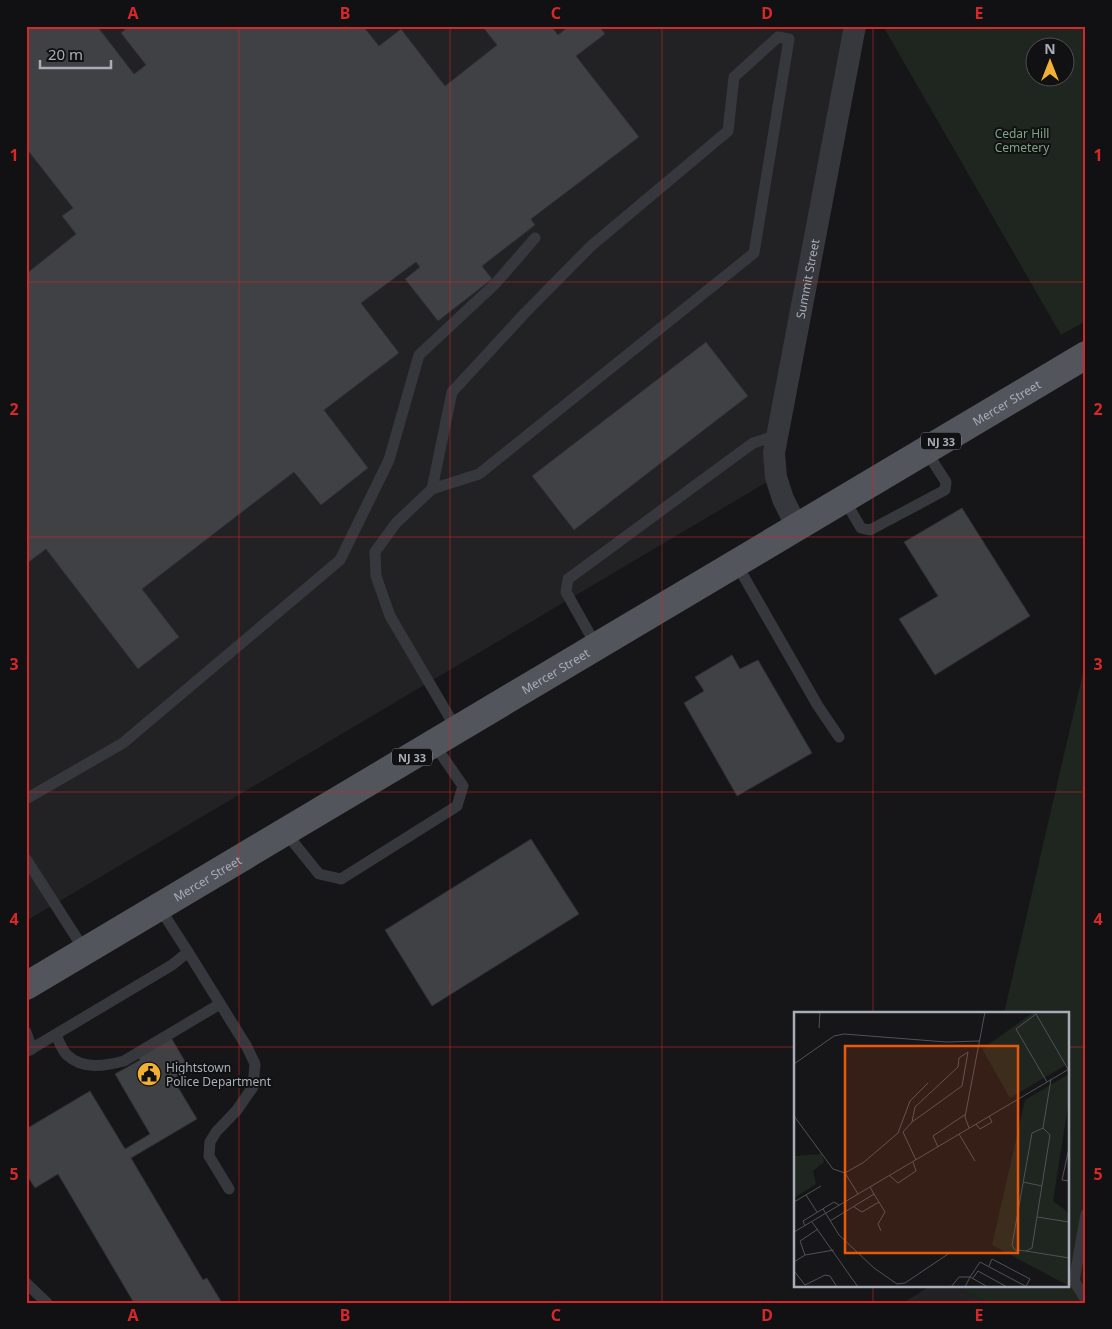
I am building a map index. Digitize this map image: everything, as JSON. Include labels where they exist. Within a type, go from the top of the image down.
[{"type":"main road","name":"Mercer Street","points":[[26,986],[1086,355]]},
{"type":"street","name":"Summit Street","points":[[797,527],[783,499],[776,477],[774,453],[855,26]]},
{"type":"lane","points":[[432,489],[452,392],[524,313],[591,246],[728,132],[734,77],[778,37],[789,39],[754,253],[479,474],[432,489],[396,523],[375,552],[376,576],[390,616],[458,730]]},
{"type":"lane","points":[[26,799],[123,743],[340,560],[389,460],[419,355],[495,284],[535,238]]},
{"type":"lane","points":[[597,647],[566,592],[568,579],[754,443],[778,435]]},
{"type":"lane","points":[[844,499],[861,528],[870,530],[945,490],[946,482],[926,450]]},
{"type":"lane","points":[[736,564],[818,706],[839,737]]},
{"type":"lane","points":[[285,832],[319,874],[341,879],[457,806],[463,786],[434,743]]},
{"type":"lane","points":[[26,859],[85,951]]},
{"type":"lane","points":[[159,907],[247,1047],[255,1064],[253,1087],[237,1110],[216,1132],[210,1142],[209,1156],[228,1189]]},
{"type":"lane","points":[[26,1032],[29,1051],[172,965],[188,952]]},
{"type":"lane","points":[[56,1035],[66,1054],[78,1062],[93,1066],[107,1065],[124,1061],[220,1004]]},
{"type":"lane","points":[[1086,1214],[1074,1281],[1086,1300]]},
{"type":"lane","points":[[26,1283],[47,1303]]},
{"type":"shaded area","points":[[26,26],[856,26],[772,479],[26,921]]},
{"type":"shaded area","points":[[930,1286],[955,1286],[987,1303],[903,1303]]},
{"type":"green space","name":"Cedar Hill Cemetery","points":[[883,26],[1086,26],[1086,321],[1061,335]]},
{"type":"green space","points":[[1086,660],[1086,1303],[987,1303],[955,1286],[1070,1286],[1070,1012],[1004,1012]]},
{"type":"building","points":[[26,26],[97,26],[134,74],[146,65],[121,33],[129,26],[363,26],[379,46],[401,29],[445,86],[497,45],[482,26],[551,26],[558,35],[569,26],[599,26],[605,34],[576,56],[639,137],[531,219],[535,225],[482,266],[492,279],[438,321],[405,279],[420,267],[416,262],[361,303],[399,353],[324,410],[368,468],[321,505],[294,472],[142,589],[179,637],[138,669],[46,549],[26,564],[26,274],[76,234],[62,216],[73,208],[26,148]]},
{"type":"building","points":[[706,342],[748,396],[574,530],[532,476]]},
{"type":"building","points":[[962,508],[1030,616],[935,675],[899,619],[938,596],[904,542]]},
{"type":"building","points":[[732,655],[740,669],[758,660],[812,753],[737,796],[684,703],[704,691],[695,677]]},
{"type":"building","points":[[531,839],[579,914],[432,1006],[385,930]]},
{"type":"building","points":[[170,1036],[189,1068],[173,1079],[197,1119],[131,1158],[203,1280],[207,1278],[222,1303],[134,1303],[58,1174],[35,1188],[26,1174],[26,1129],[90,1091],[125,1149],[150,1134],[115,1074],[140,1060],[137,1055]]},
{"type":"place","name":"Hightstown Police Department","points":[[149,1074]]}]
